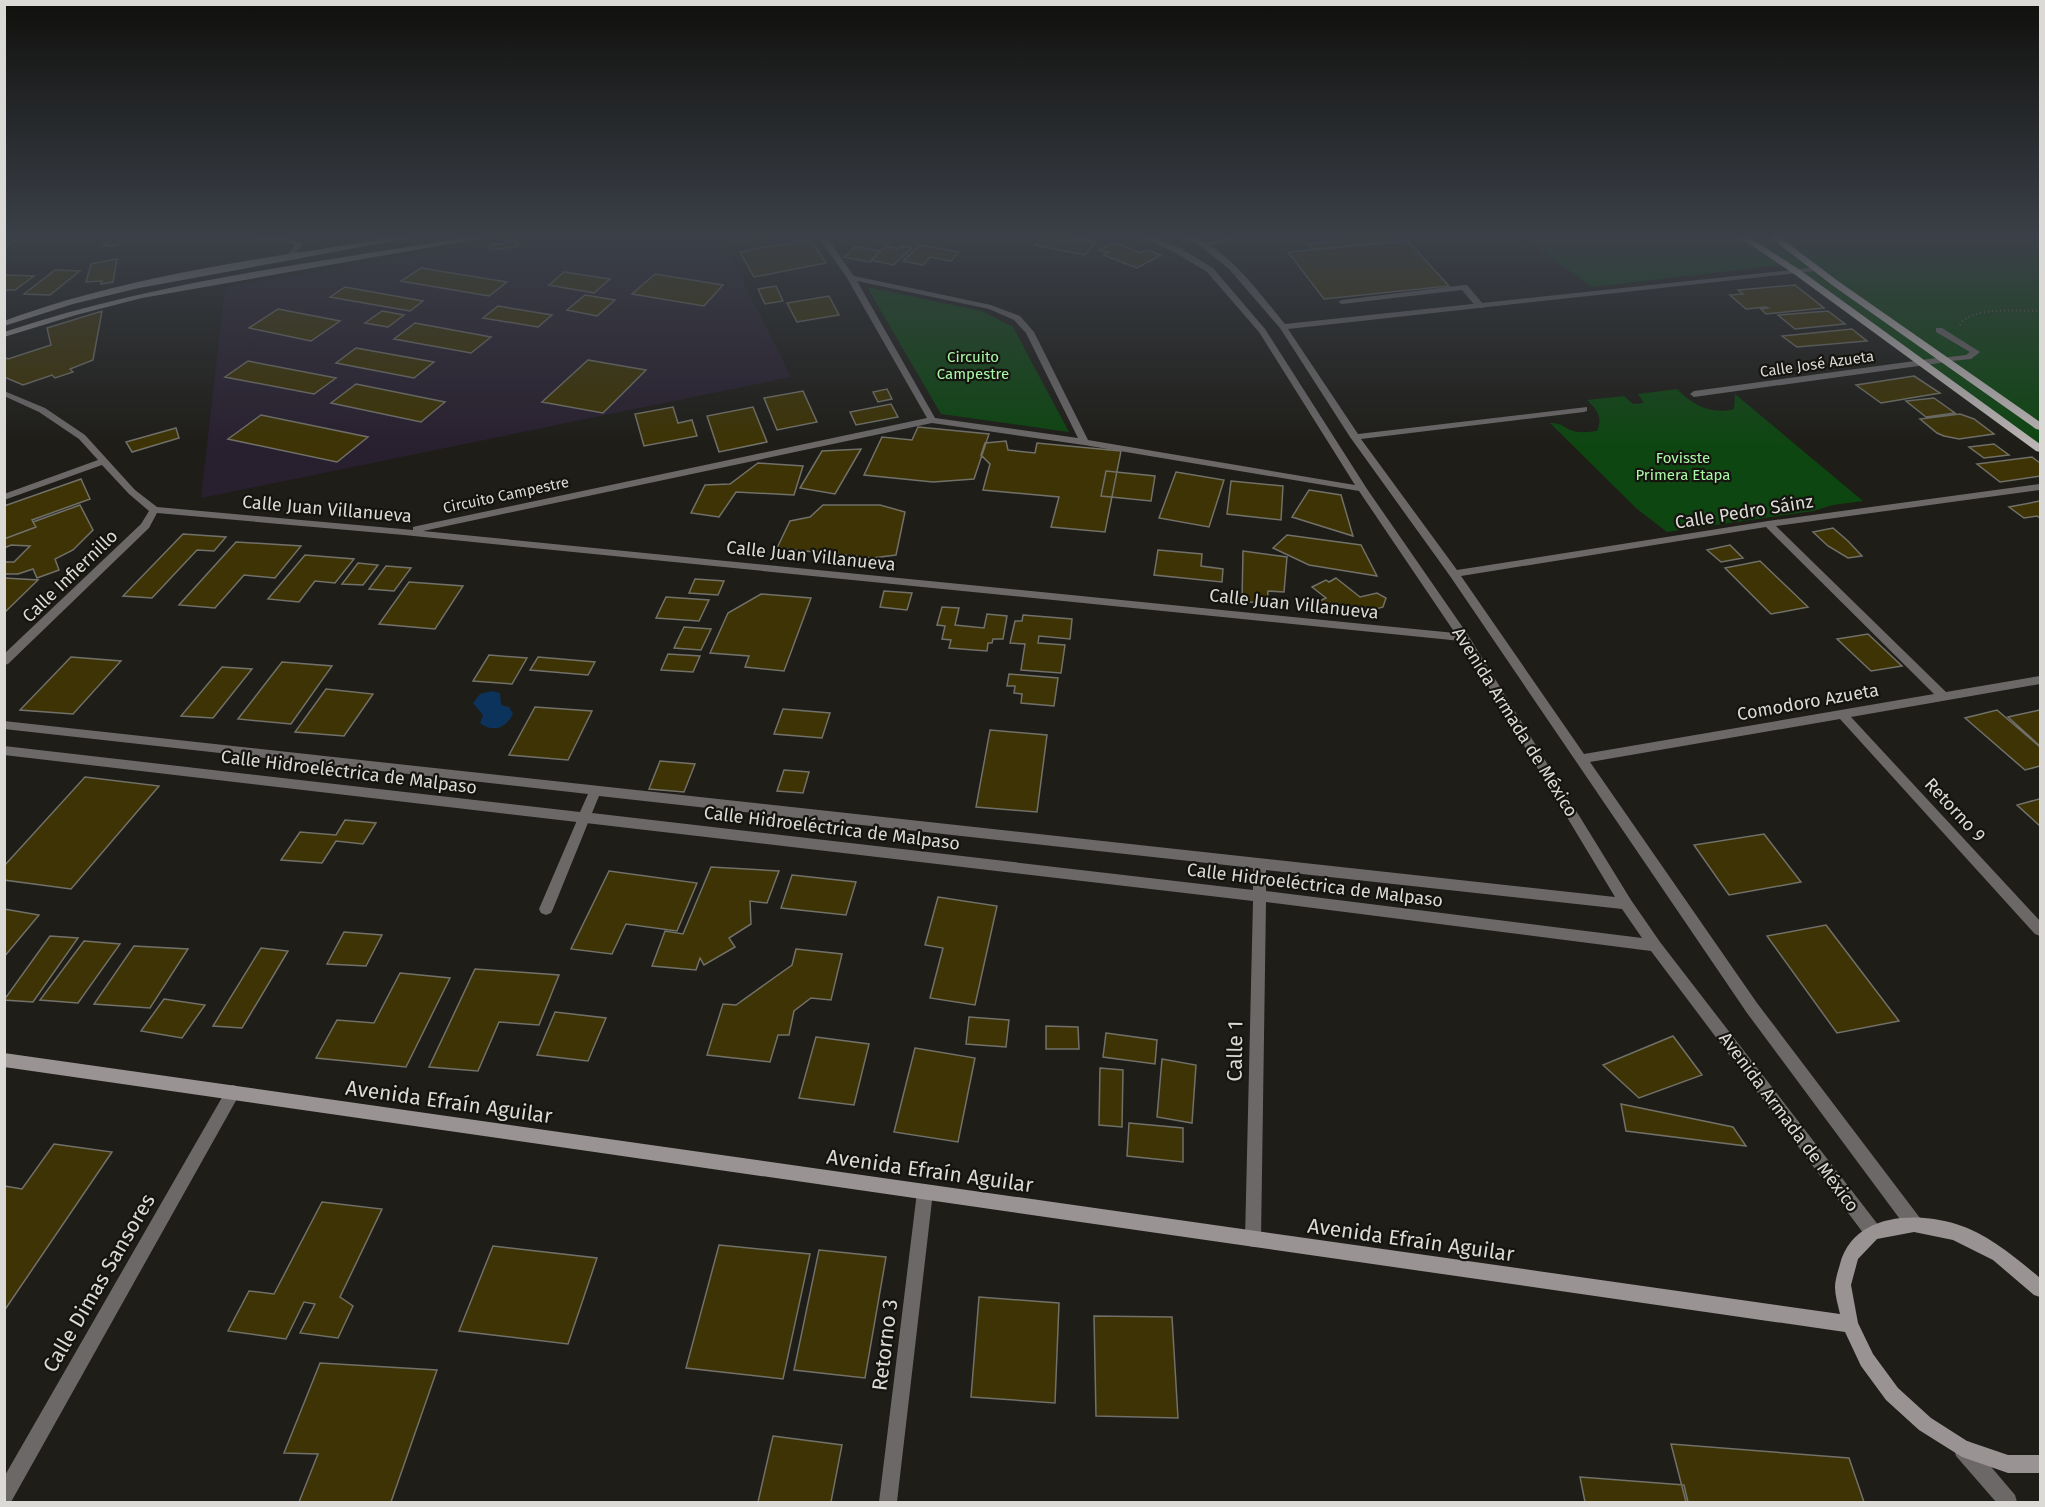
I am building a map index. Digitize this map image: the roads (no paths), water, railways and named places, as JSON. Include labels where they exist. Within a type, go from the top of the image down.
[{"type":"main road","points":[[4,324],[64,305]]},
{"type":"main road","points":[[4,335],[100,305]]},
{"type":"main road","points":[[1844,305],[2040,449]]},
{"type":"main road","points":[[1867,305],[2040,427]]},
{"type":"main road","name":"Avenida Efraín Aguilar","points":[[4,1060],[1850,1324]]},
{"type":"main road","points":[[2040,1289],[1999,1254],[1955,1232],[1914,1224],[1873,1232],[1851,1254],[1843,1285],[1850,1324],[1867,1360],[1892,1394],[1925,1424],[1962,1448],[2008,1464],[2040,1464]]},
{"type":"street","points":[[867,305],[932,420]]},
{"type":"street","points":[[983,305],[1017,318],[1030,332],[1084,442]]},
{"type":"street","name":"Avenida Armada de México","points":[[1240,305],[1262,331],[1362,489],[1464,638],[1654,946],[1873,1232]]},
{"type":"street","name":"Avenida Armada de México","points":[[1265,305],[1284,327],[1355,437],[1454,574],[1752,1008],[1914,1224]]},
{"type":"street","points":[[1284,327],[1486,305]]},
{"type":"street","name":"Calle José Azueta","points":[[1694,394],[1968,357],[1976,352],[1939,330]]},
{"type":"street","points":[[4,393],[42,410],[82,437],[102,462],[154,510]]},
{"type":"street","points":[[1355,437],[1584,409]]},
{"type":"street","name":"Circuito Campestre","points":[[404,532],[932,420],[1084,442],[1362,489]]},
{"type":"street","points":[[4,497],[102,462]]},
{"type":"street","name":"Calle Pedro Sáinz","points":[[1454,574],[1768,524],[2040,487]]},
{"type":"street","name":"Calle Juan Villanueva","points":[[154,510],[404,532],[1464,638]]},
{"type":"street","name":"Calle Infiernillo","points":[[4,662],[145,526],[154,510]]},
{"type":"street","points":[[1768,524],[1943,696]]},
{"type":"street","name":"Comodoro Azueta","points":[[1581,759],[2040,680]]},
{"type":"street","name":"Retorno 9","points":[[1843,715],[2040,930]]},
{"type":"street","name":"Calle Hidroeléctrica de Malpaso","points":[[4,725],[1626,904]]},
{"type":"street","name":"Calle Hidroeléctrica de Malpaso","points":[[4,750],[1259,896],[1654,946]]},
{"type":"street","points":[[546,909],[596,789]]},
{"type":"street","name":"Calle 1","points":[[1253,1239],[1260,863]]},
{"type":"street","name":"Calle Dimas Sansores","points":[[4,1496],[233,1092]]},
{"type":"street","name":"Retorno 3","points":[[888,1503],[925,1192]]},
{"type":"street","points":[[1962,1448],[2008,1503]]},
{"type":"water","points":[[492,691],[500,693],[501,705],[509,707],[513,714],[507,723],[499,728],[490,728],[480,723],[483,715],[473,703],[480,694]]},
{"type":"park label","name":"Fovisste Primera Etapa","points":[[1683,466]]}]
